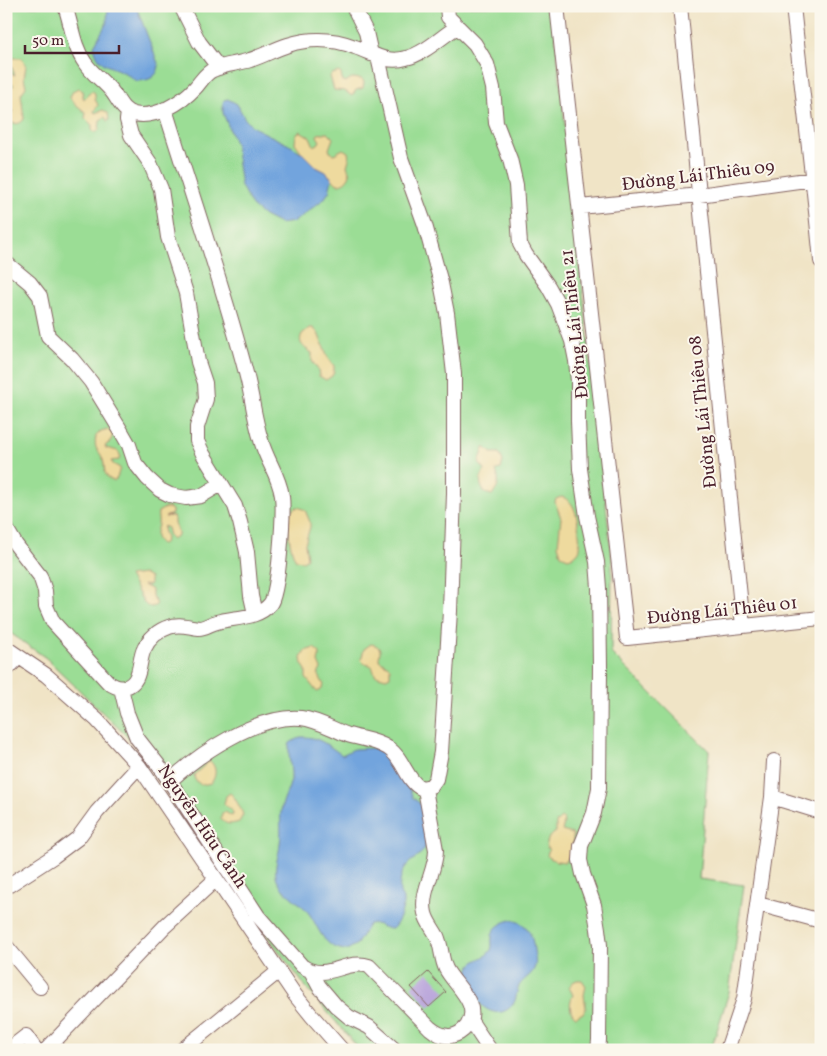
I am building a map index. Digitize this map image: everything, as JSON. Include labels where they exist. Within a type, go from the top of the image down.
[{"type":"street","points":[[65,6],[72,35],[80,55],[91,72],[105,84],[128,112],[136,114],[145,114],[165,109],[184,98],[207,73],[254,59],[286,46],[308,41],[333,41],[374,56],[397,60],[411,57],[457,27]]},
{"type":"street","points":[[181,6],[199,42],[219,68]]},
{"type":"street","points":[[170,781],[194,760],[221,742],[270,721],[290,718],[318,721],[346,734],[380,744],[397,756],[415,784],[421,788],[425,789],[431,786],[436,779],[441,752],[453,542],[454,374],[448,321],[439,276],[425,225],[398,150],[374,56],[366,32],[353,6]]},
{"type":"street","points":[[447,6],[448,18],[475,44],[487,64],[493,88],[496,123],[510,159],[516,185],[520,244],[558,304],[572,341],[576,361],[580,469],[587,516],[597,562],[599,588],[599,788],[594,813],[582,846],[580,860],[596,912],[600,945],[598,1050]]},
{"type":"street","name":"Đường Lái Thiêu 21","points":[[557,6],[627,638]]},
{"type":"street","name":"Đường Lái Thiêu 08","points":[[680,6],[743,626]]},
{"type":"street","points":[[793,6],[802,99],[817,179],[821,261]]},
{"type":"street","points":[[6,528],[16,546],[40,576],[45,591],[46,606],[53,622],[108,682],[116,687],[121,688],[130,685],[134,680],[139,670],[144,649],[148,642],[160,631],[182,625],[202,628],[221,621],[255,614],[266,608],[274,596],[283,518],[282,496],[275,472],[260,439],[253,400],[241,356],[165,109]]},
{"type":"street","points":[[128,112],[127,120],[131,135],[150,163],[161,188],[168,237],[186,293],[198,362],[205,383],[206,398],[197,426],[198,441],[203,454],[235,506],[244,538],[255,614]]},
{"type":"street","name":"Đường Lái Thiêu 09","points":[[580,207],[699,195],[817,179]]},
{"type":"street","points":[[6,263],[30,283],[40,296],[48,336],[72,359],[94,387],[121,430],[129,445],[135,463],[146,478],[160,490],[170,495],[186,498],[208,493],[221,484]]},
{"type":"street","name":"Đường Lái Thiêu 01","points":[[627,638],[821,618]]},
{"type":"street","name":"Nguyễn Hữu Cảnh","points":[[6,648],[46,675],[97,720],[139,766],[279,971],[312,1016],[342,1050]]},
{"type":"street","points":[[6,670],[19,657]]},
{"type":"street","points":[[121,688],[132,729],[137,738],[170,781],[258,916],[302,966],[311,971],[331,971],[356,964],[369,966],[430,1028],[444,1036],[455,1035],[465,1028],[470,1020],[471,1011],[462,990],[447,971],[438,938],[425,912],[425,896],[436,859],[435,840],[430,823],[425,789]]},
{"type":"street","points":[[727,1050],[744,999],[772,798],[774,761]]},
{"type":"street","points":[[6,886],[54,856],[78,838],[97,812],[139,766]]},
{"type":"street","points":[[772,798],[821,812]]},
{"type":"street","points":[[46,1050],[165,926],[216,879]]},
{"type":"street","points":[[758,904],[821,921]]},
{"type":"street","points":[[6,946],[40,987]]},
{"type":"street","points":[[182,1050],[279,971]]},
{"type":"street","points":[[311,971],[319,986],[336,1006],[349,1016],[370,1027],[396,1050]]},
{"type":"street","points":[[470,1020],[490,1050]]},
{"type":"street","points":[[8,1050],[26,1036],[36,1050]]},
{"type":"green space","points":[[6,6],[552,6],[612,560],[611,653],[709,751],[699,879],[744,885],[729,992],[711,1050],[360,1050],[306,987],[264,932],[160,775],[137,746],[46,658],[6,630]]},
{"type":"sand","points":[[13,58],[22,58],[26,66],[24,77],[26,87],[21,94],[24,119],[16,124],[6,120],[6,111],[10,113],[14,111],[6,106],[6,87],[10,89],[14,85],[6,83],[6,67],[15,75],[10,63]]},
{"type":"sand","points":[[339,72],[342,80],[345,82],[352,78],[362,79],[364,82],[363,88],[356,90],[352,96],[345,91],[334,90],[330,76]]},
{"type":"sand","points":[[78,88],[83,91],[84,99],[92,91],[95,93],[98,105],[94,111],[95,113],[103,110],[108,113],[109,120],[107,121],[105,117],[100,120],[99,130],[95,133],[92,130],[92,125],[85,118],[86,113],[70,97],[73,91]]},
{"type":"sand","points":[[300,131],[310,137],[314,146],[320,141],[317,136],[318,134],[328,133],[333,138],[329,149],[330,152],[334,154],[343,149],[348,152],[347,166],[350,174],[345,181],[337,184],[326,172],[308,161],[295,143],[296,135]]},
{"type":"sand","points":[[309,328],[313,328],[318,333],[327,356],[334,366],[332,376],[326,380],[319,376],[318,370],[312,361],[312,353],[304,347],[300,340],[302,334]]},
{"type":"sand","points":[[108,429],[113,435],[110,442],[105,446],[106,448],[118,451],[120,456],[119,460],[111,461],[120,468],[114,481],[106,475],[102,456],[95,445],[96,436],[101,431]]},
{"type":"sand","points":[[484,448],[491,453],[499,453],[503,461],[501,469],[496,470],[498,483],[492,495],[485,493],[481,484],[485,470],[479,463]]},
{"type":"sand","points":[[561,497],[567,499],[574,509],[579,531],[580,549],[576,555],[568,558],[561,555],[558,545],[561,518],[555,502],[556,499]]},
{"type":"sand","points":[[298,507],[305,510],[310,522],[305,544],[307,558],[303,561],[296,560],[289,536],[289,516]]},
{"type":"sand","points":[[165,508],[172,510],[172,514],[165,517],[172,516],[174,518],[178,535],[172,539],[167,528],[164,526],[166,539],[161,544],[156,535],[158,512]]},
{"type":"sand","points":[[143,574],[150,578],[149,585],[143,585],[152,590],[152,596],[157,604],[152,607],[144,603],[129,576]]},
{"type":"sand","points":[[371,644],[378,646],[380,652],[379,660],[390,667],[390,676],[386,678],[375,675],[372,666],[365,664],[361,660],[364,649]]},
{"type":"sand","points":[[314,648],[320,653],[318,662],[321,669],[318,674],[324,685],[317,692],[306,678],[306,670],[301,658],[305,651]]},
{"type":"sand","points":[[208,762],[211,762],[214,767],[214,778],[211,783],[201,785],[195,780],[194,775]]},
{"type":"sand","points":[[230,793],[238,803],[243,815],[239,822],[229,824],[221,818],[222,813],[225,812],[232,816],[233,814],[224,804],[226,796]]},
{"type":"sand","points":[[563,818],[562,831],[573,834],[571,853],[565,862],[549,857],[547,855],[549,850],[546,846],[549,837],[556,832],[556,823]]},
{"type":"sand","points":[[577,980],[582,980],[586,986],[584,995],[586,1008],[583,1013],[576,1017],[571,1010],[570,1004],[573,995],[569,987]]},
{"type":"water","points":[[108,6],[136,6],[159,66],[151,78],[136,81],[125,73],[104,64],[98,58],[94,46],[107,22]]},
{"type":"water","points":[[228,99],[237,104],[245,119],[253,127],[302,153],[332,179],[329,192],[324,199],[294,222],[280,224],[264,216],[252,206],[241,186],[235,143],[223,113],[224,100]]},
{"type":"water","points":[[300,737],[318,740],[342,755],[354,749],[375,748],[391,757],[409,787],[413,798],[422,805],[428,838],[424,850],[408,864],[402,874],[400,894],[403,904],[399,920],[392,929],[369,924],[357,944],[347,950],[333,946],[324,938],[307,910],[281,887],[276,877],[281,839],[281,811],[291,780],[289,746],[290,743]]},
{"type":"water","points":[[511,920],[522,924],[528,930],[531,935],[536,960],[533,971],[519,986],[515,1000],[509,1009],[493,1012],[479,1003],[469,984],[468,973],[472,964],[491,950],[494,930]]},
{"type":"building","points":[[428,972],[446,992],[429,1007],[411,987]]}]
